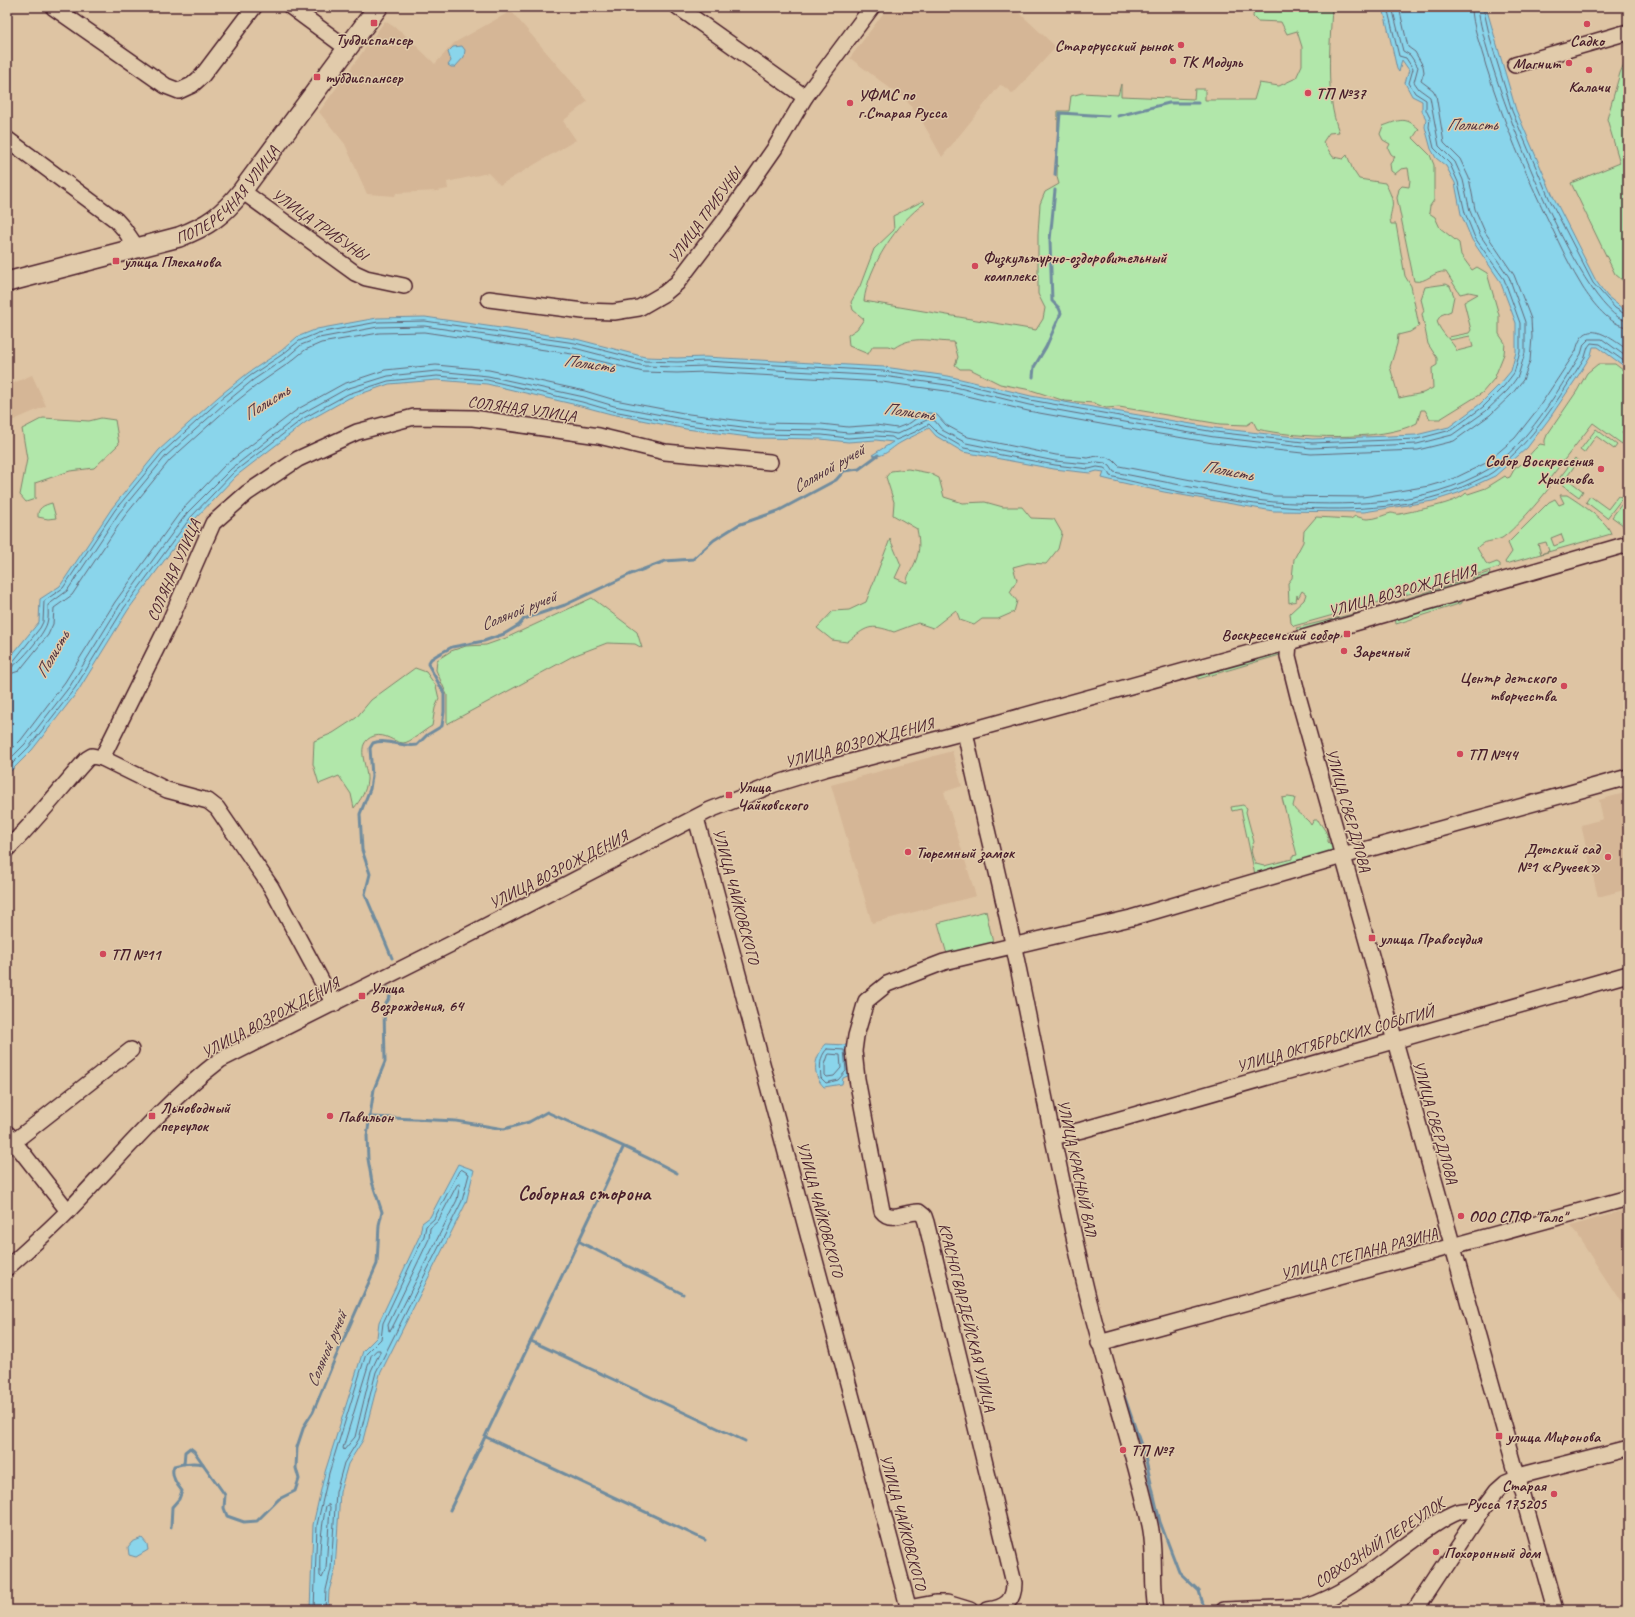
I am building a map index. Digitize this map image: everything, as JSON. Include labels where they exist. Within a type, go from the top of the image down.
[{"type":"main road","name":"ПОПЕРЕЧНАЯ УЛИЦА","points":[[7,282],[179,237],[207,224],[224,212],[242,191],[378,7]]},
{"type":"street","points":[[53,7],[166,86],[179,91],[192,85],[202,76],[254,7]]},
{"type":"street","points":[[291,7],[348,49]]},
{"type":"street","points":[[678,7],[806,97]]},
{"type":"street","name":"УЛИЦА ТРИБУНЫ","points":[[490,299],[583,311],[614,312],[639,308],[665,293],[677,283],[725,220],[775,148],[806,97],[872,7]]},
{"type":"street","points":[[1515,64],[1628,32]]},
{"type":"street","points":[[7,139],[116,220],[124,228],[137,248]]},
{"type":"street","name":"УЛИЦА ТРИБУНЫ","points":[[242,191],[355,273],[366,278],[404,286]]},
{"type":"street","name":"СОЛЯНАЯ УЛИЦА","points":[[102,758],[169,623],[213,523],[247,493],[298,459],[357,432],[414,417],[473,418],[599,436],[665,452],[770,462]]},
{"type":"street","name":"УЛИЦА ВОЗРОЖДЕНИЯ","points":[[7,1268],[68,1211],[115,1160],[201,1075],[220,1060],[334,1004],[696,818],[745,795],[775,784],[1289,642],[1628,544]]},
{"type":"street","name":"УЛИЦА СВЕРДЛОВА","points":[[1289,642],[1288,656],[1298,696],[1555,1610]]},
{"type":"street","name":"УЛИЦА КРАСНЫЙ ВАЛ","points":[[965,732],[1014,946],[1053,1137],[1099,1343],[1138,1472],[1151,1528],[1153,1560],[1152,1579],[1156,1610]]},
{"type":"street","points":[[7,849],[31,826],[60,788],[87,759],[92,756],[102,758],[167,790],[208,801],[217,808],[271,887],[334,1004]]},
{"type":"street","points":[[1014,946],[1131,918],[1344,856],[1628,778]]},
{"type":"street","name":"УЛИЦА ЧАЙКОВСКОГО","points":[[696,818],[908,1609]]},
{"type":"street","name":"КРАСНОГВАРДЕЙСКАЯ УЛИЦА","points":[[988,1610],[997,1609],[1009,1602],[1013,1596],[1014,1582],[1006,1548],[924,1216],[919,1212],[891,1217],[885,1215],[882,1211],[854,1051],[856,1036],[866,1001],[887,984],[944,962],[1014,946]]},
{"type":"street","name":"УЛИЦА ОКТЯБРЬСКИХ СОБЫТИЙ","points":[[1053,1137],[1628,974]]},
{"type":"street","points":[[68,1211],[9,1141],[131,1050]]},
{"type":"street","name":"УЛИЦА СТЕПАНА РАЗИНА","points":[[1099,1343],[1628,1198]]},
{"type":"street","points":[[1416,1610],[1482,1510],[1497,1490],[1510,1479],[1628,1448]]},
{"type":"street","name":"СОВХОЗНЫЙ ПЕРЕУЛОК","points":[[1224,1610],[1306,1607],[1318,1604],[1371,1572],[1430,1527],[1445,1518],[1459,1512],[1482,1510]]},
{"type":"street","points":[[908,1609],[935,1603],[947,1603],[970,1610]]},
{"type":"shaded area","points":[[888,7],[1013,7],[1056,47],[1013,94],[1000,85],[942,157],[923,123],[904,97],[903,98],[850,58]]},
{"type":"shaded area","points":[[511,11],[588,101],[563,121],[576,140],[500,185],[488,173],[447,182],[448,189],[437,191],[396,193],[395,196],[367,194],[345,144],[319,112],[385,21],[402,32],[435,64],[454,43]]},
{"type":"shaded area","points":[[32,375],[46,406],[7,423],[7,386]]},
{"type":"shaded area","points":[[952,751],[962,786],[944,792],[976,896],[872,923],[831,785]]},
{"type":"shaded area","name":"Детский сад №1 «Ручеек»","points":[[1628,792],[1628,889],[1598,897],[1581,825],[1603,819],[1599,800]]},
{"type":"shaded area","points":[[1628,1209],[1628,1313],[1571,1226]]},
{"type":"green space","points":[[1254,7],[1332,7],[1330,86],[1335,118],[1339,132],[1329,133],[1323,142],[1333,157],[1343,159],[1347,155],[1353,170],[1359,179],[1385,183],[1387,186],[1392,202],[1390,222],[1391,224],[1396,224],[1405,276],[1411,286],[1419,326],[1410,332],[1398,335],[1397,344],[1390,367],[1399,398],[1423,393],[1433,388],[1432,368],[1437,365],[1437,358],[1428,344],[1422,314],[1424,311],[1421,299],[1425,287],[1446,284],[1450,286],[1454,296],[1451,311],[1441,315],[1437,321],[1457,351],[1473,347],[1470,336],[1450,340],[1449,337],[1469,333],[1471,330],[1464,302],[1478,294],[1469,292],[1460,294],[1446,272],[1438,273],[1422,281],[1414,281],[1397,198],[1399,189],[1402,186],[1409,187],[1410,180],[1408,168],[1401,169],[1395,174],[1391,171],[1390,164],[1395,157],[1391,154],[1388,148],[1390,144],[1383,140],[1380,134],[1383,126],[1402,120],[1410,122],[1419,129],[1413,138],[1430,155],[1434,165],[1434,200],[1430,206],[1429,213],[1435,217],[1440,228],[1459,243],[1461,255],[1472,270],[1477,267],[1487,273],[1499,315],[1499,334],[1505,343],[1504,354],[1494,379],[1482,393],[1440,419],[1430,419],[1425,410],[1421,410],[1417,423],[1402,429],[1361,436],[1293,435],[1257,429],[1253,421],[1247,425],[1220,424],[1119,407],[1106,408],[1094,403],[1065,401],[1031,390],[1000,384],[970,369],[960,369],[955,365],[958,357],[954,342],[916,340],[909,341],[894,348],[888,346],[873,346],[868,354],[849,346],[848,335],[857,329],[864,319],[853,310],[851,302],[860,286],[874,249],[894,230],[893,216],[923,201],[925,203],[915,211],[894,233],[886,246],[871,274],[864,301],[1036,330],[1043,319],[1045,308],[1038,294],[1038,234],[1040,204],[1045,192],[1059,184],[1057,177],[1058,111],[1069,111],[1071,96],[1082,93],[1118,95],[1121,84],[1121,96],[1194,99],[1195,89],[1205,89],[1205,100],[1254,100],[1259,83],[1279,86],[1296,78],[1302,65],[1302,47],[1297,31],[1287,34],[1281,22],[1257,21],[1253,17]]},
{"type":"green space","points":[[1627,57],[1628,285],[1615,274],[1571,183],[1620,163],[1607,119],[1620,73]]},
{"type":"green space","points":[[1598,364],[1615,364],[1628,374],[1628,428],[1626,427],[1622,433],[1626,438],[1622,444],[1593,423],[1547,482],[1549,488],[1526,515],[1502,538],[1485,542],[1477,548],[1486,563],[1489,565],[1497,562],[1500,564],[1500,567],[1468,577],[1467,572],[1461,574],[1462,579],[1294,626],[1291,623],[1290,613],[1304,600],[1306,594],[1302,591],[1298,598],[1297,595],[1296,601],[1289,603],[1288,583],[1292,578],[1294,559],[1303,542],[1304,531],[1316,517],[1351,519],[1355,516],[1371,519],[1391,513],[1399,514],[1454,500],[1466,493],[1468,494],[1486,488],[1505,476],[1507,478],[1510,477],[1516,466],[1518,467],[1540,444],[1545,445],[1547,435],[1577,391],[1587,373]]},
{"type":"green space","points":[[43,418],[89,421],[101,418],[115,420],[119,444],[94,468],[70,471],[35,483],[35,499],[26,502],[20,495],[27,459],[22,429]]},
{"type":"green space","points":[[1596,429],[1617,445],[1614,449],[1596,436],[1584,453],[1580,450]]},
{"type":"green space","points":[[1575,458],[1578,461],[1566,478],[1583,491],[1579,497],[1557,481]]},
{"type":"green space","points":[[908,469],[929,473],[939,478],[944,497],[963,503],[985,502],[1003,507],[1022,507],[1031,518],[1054,519],[1062,533],[1058,549],[1046,564],[1028,563],[1013,567],[1017,580],[1010,592],[1017,601],[1014,612],[998,619],[982,619],[974,625],[960,620],[956,610],[933,628],[918,623],[894,632],[873,627],[864,630],[847,642],[832,640],[817,628],[833,611],[849,610],[866,602],[890,539],[901,565],[895,578],[907,583],[908,576],[918,553],[919,539],[917,529],[893,515],[894,502],[886,477],[891,471]]},
{"type":"green space","points":[[1560,495],[1567,495],[1599,518],[1609,529],[1611,534],[1541,554],[1506,564],[1505,562],[1512,552],[1508,543],[1549,502],[1555,499],[1559,505],[1564,503]],"holes":[[[1561,534],[1564,542],[1554,546],[1551,538]],[[1546,542],[1549,551],[1541,554],[1538,544]]]},
{"type":"green space","points":[[1623,495],[1624,496],[1607,518],[1586,502],[1590,496],[1608,509],[1618,496],[1621,497]]},
{"type":"green space","points":[[1628,496],[1628,509],[1625,514],[1628,520],[1628,529],[1624,531],[1623,525],[1612,517]]},
{"type":"green space","points":[[52,503],[56,518],[48,519],[38,517],[39,511],[42,507]]},
{"type":"green space","points":[[1490,572],[1488,578],[1474,582],[1472,578]]},
{"type":"green space","points":[[1463,581],[1464,585],[1300,633],[1296,628],[1369,610]]},
{"type":"green space","points":[[592,598],[637,632],[642,648],[635,644],[607,643],[573,656],[447,724],[447,695],[436,670],[437,660],[451,651],[466,646],[486,645],[506,638]]},
{"type":"green space","points":[[1462,598],[1462,603],[1396,624],[1395,617]]},
{"type":"green space","points":[[1276,652],[1280,653],[1280,655],[1198,679],[1197,673]]},
{"type":"green space","points":[[415,668],[426,672],[436,686],[439,699],[435,708],[432,726],[413,739],[403,743],[378,735],[368,739],[364,744],[363,750],[367,775],[366,788],[359,802],[354,808],[351,794],[339,776],[319,784],[313,764],[314,741],[333,733],[356,718],[371,700]]},
{"type":"green space","points":[[1282,798],[1295,798],[1293,806],[1311,825],[1314,820],[1318,820],[1326,833],[1328,842],[1334,847],[1335,851],[1256,879],[1241,809],[1232,811],[1231,807],[1243,805],[1247,808],[1246,812],[1254,842],[1251,850],[1252,856],[1256,864],[1264,866],[1292,859],[1292,856],[1297,855]]},
{"type":"green space","points":[[986,911],[993,943],[948,954],[938,923]]},
{"type":"water","name":"Полисть","points":[[1383,7],[1486,7],[1516,110],[1553,196],[1596,281],[1607,296],[1628,313],[1628,369],[1598,347],[1593,347],[1591,355],[1576,379],[1527,448],[1495,476],[1458,493],[1433,501],[1364,512],[1273,511],[1164,492],[1110,480],[1102,478],[1104,472],[1097,471],[1090,473],[1054,469],[963,452],[936,436],[929,428],[900,443],[880,456],[876,456],[872,455],[893,442],[876,440],[848,442],[821,439],[757,438],[686,429],[611,414],[487,384],[437,380],[389,384],[349,398],[306,422],[236,476],[194,520],[128,610],[78,691],[32,750],[7,775],[7,661],[39,622],[40,599],[60,586],[112,508],[159,450],[218,397],[248,373],[281,351],[297,337],[317,329],[377,318],[425,317],[576,339],[645,357],[705,357],[884,367],[948,376],[1031,396],[1215,428],[1312,439],[1416,435],[1449,427],[1480,404],[1511,371],[1516,352],[1516,323],[1500,281],[1472,240],[1461,214],[1455,183],[1446,166],[1436,158],[1431,149],[1425,127],[1426,119],[1422,111],[1422,101],[1412,96],[1405,83],[1409,70],[1402,60],[1399,72],[1397,69]]},
{"type":"water","points":[[462,46],[465,50],[464,57],[455,67],[451,67],[448,65],[451,61],[448,52],[453,47]]},
{"type":"water","points":[[826,1044],[846,1045],[849,1051],[850,1075],[843,1078],[842,1084],[824,1087],[817,1077],[817,1060]]},
{"type":"water","points":[[458,1164],[474,1170],[466,1203],[380,1374],[363,1440],[348,1464],[340,1492],[335,1570],[329,1591],[328,1610],[310,1610],[313,1525],[325,1472],[363,1351],[377,1337],[379,1322],[420,1235],[422,1223],[430,1217]]},
{"type":"water","points":[[142,1538],[147,1544],[148,1550],[136,1557],[129,1555],[128,1547],[132,1542]]},
{"type":"waterway","points":[[1118,116],[1169,103],[1198,103]]},
{"type":"waterway","points":[[1055,175],[1060,113],[1108,116]]},
{"type":"waterway","points":[[1033,377],[1034,367],[1046,347],[1061,313],[1059,308],[1052,301],[1050,240],[1055,190]]},
{"type":"waterway","name":"Соляной ручей","points":[[392,958],[365,894],[370,874],[362,850],[360,814],[370,789],[372,776],[370,748],[373,743],[390,742],[411,746],[417,745],[427,735],[442,726],[444,693],[428,664],[431,659],[452,647],[484,641],[504,634],[519,625],[524,619],[565,605],[631,574],[665,561],[693,559],[714,540],[738,525],[778,511],[836,480],[844,471],[859,469],[878,455]]},
{"type":"waterway","name":"Соляной ручей","points":[[171,1527],[172,1507],[179,1499],[182,1491],[173,1476],[174,1466],[188,1463],[203,1464],[225,1495],[224,1508],[227,1516],[244,1522],[257,1521],[279,1499],[295,1491],[299,1479],[296,1468],[297,1447],[304,1426],[313,1412],[377,1264],[379,1225],[382,1212],[372,1182],[368,1159],[367,1136],[374,1089],[385,1062],[384,1007],[390,997],[388,988]]},
{"type":"waterway","points":[[371,1117],[456,1121],[504,1129],[529,1122],[547,1112],[629,1149],[677,1173]]},
{"type":"waterway","points":[[450,1510],[623,1148]]},
{"type":"waterway","points":[[580,1242],[683,1294]]},
{"type":"waterway","points":[[531,1341],[745,1441]]},
{"type":"waterway","points":[[1125,1398],[1145,1457],[1160,1522],[1179,1572],[1199,1591],[1203,1604]]},
{"type":"waterway","points":[[486,1437],[705,1540]]},
{"type":"waterway","points":[[184,1464],[185,1452],[190,1448],[194,1451],[203,1464]]},
{"type":"place","name":"Тубдиспансер","points":[[374,23]]},
{"type":"place","name":"Садко","points":[[1587,24]]},
{"type":"place","name":"Старорусский рынок","points":[[1181,45]]},
{"type":"place","name":"ТК Модуль","points":[[1173,61]]},
{"type":"place","name":"Магнит","points":[[1569,63]]},
{"type":"place","name":"Калачи","points":[[1589,70]]},
{"type":"place","name":"тубдиспансер","points":[[317,77]]},
{"type":"place","name":"ТП №37","points":[[1308,93]]},
{"type":"place","name":"УФМС по г.Старая Русса","points":[[850,103]]},
{"type":"place","name":"улица Плеханова","points":[[116,261]]},
{"type":"place","name":"Физкультурно-оздоровительный комплекс","points":[[975,266]]},
{"type":"place","name":"Собор Воскресения Христова","points":[[1601,469]]},
{"type":"place","name":"Воскресенский собор","points":[[1347,634]]},
{"type":"place","name":"Заречный","points":[[1344,651]]},
{"type":"place","name":"Центр детского творчества","points":[[1564,686]]},
{"type":"place","name":"ТП №44","points":[[1460,754]]},
{"type":"place","name":"Улица Чайковского","points":[[729,795]]},
{"type":"place","name":"Тюремный замок","points":[[908,852]]},
{"type":"place","name":"Детский сад №1 «Ручеек»","points":[[1608,857]]},
{"type":"place","name":"улица Правосудия","points":[[1372,938]]},
{"type":"place","name":"ТП №11","points":[[103,954]]},
{"type":"place","name":"Улица Возрождения, 64","points":[[362,996]]},
{"type":"place","name":"Льноводный переулок","points":[[152,1116]]},
{"type":"place","name":"Павильон","points":[[330,1116]]},
{"type":"place","name":"ООО СПФ \"Галс\"","points":[[1461,1216]]},
{"type":"place","name":"улица Миронова","points":[[1499,1436]]},
{"type":"place","name":"ТП №7","points":[[1123,1450]]},
{"type":"place","name":"Старая Русса 175205","points":[[1554,1494]]},
{"type":"place","name":"Похоронный дом","points":[[1436,1552]]},
{"type":"district","name":"Соборная сторона","points":[[584,1193]]}]
